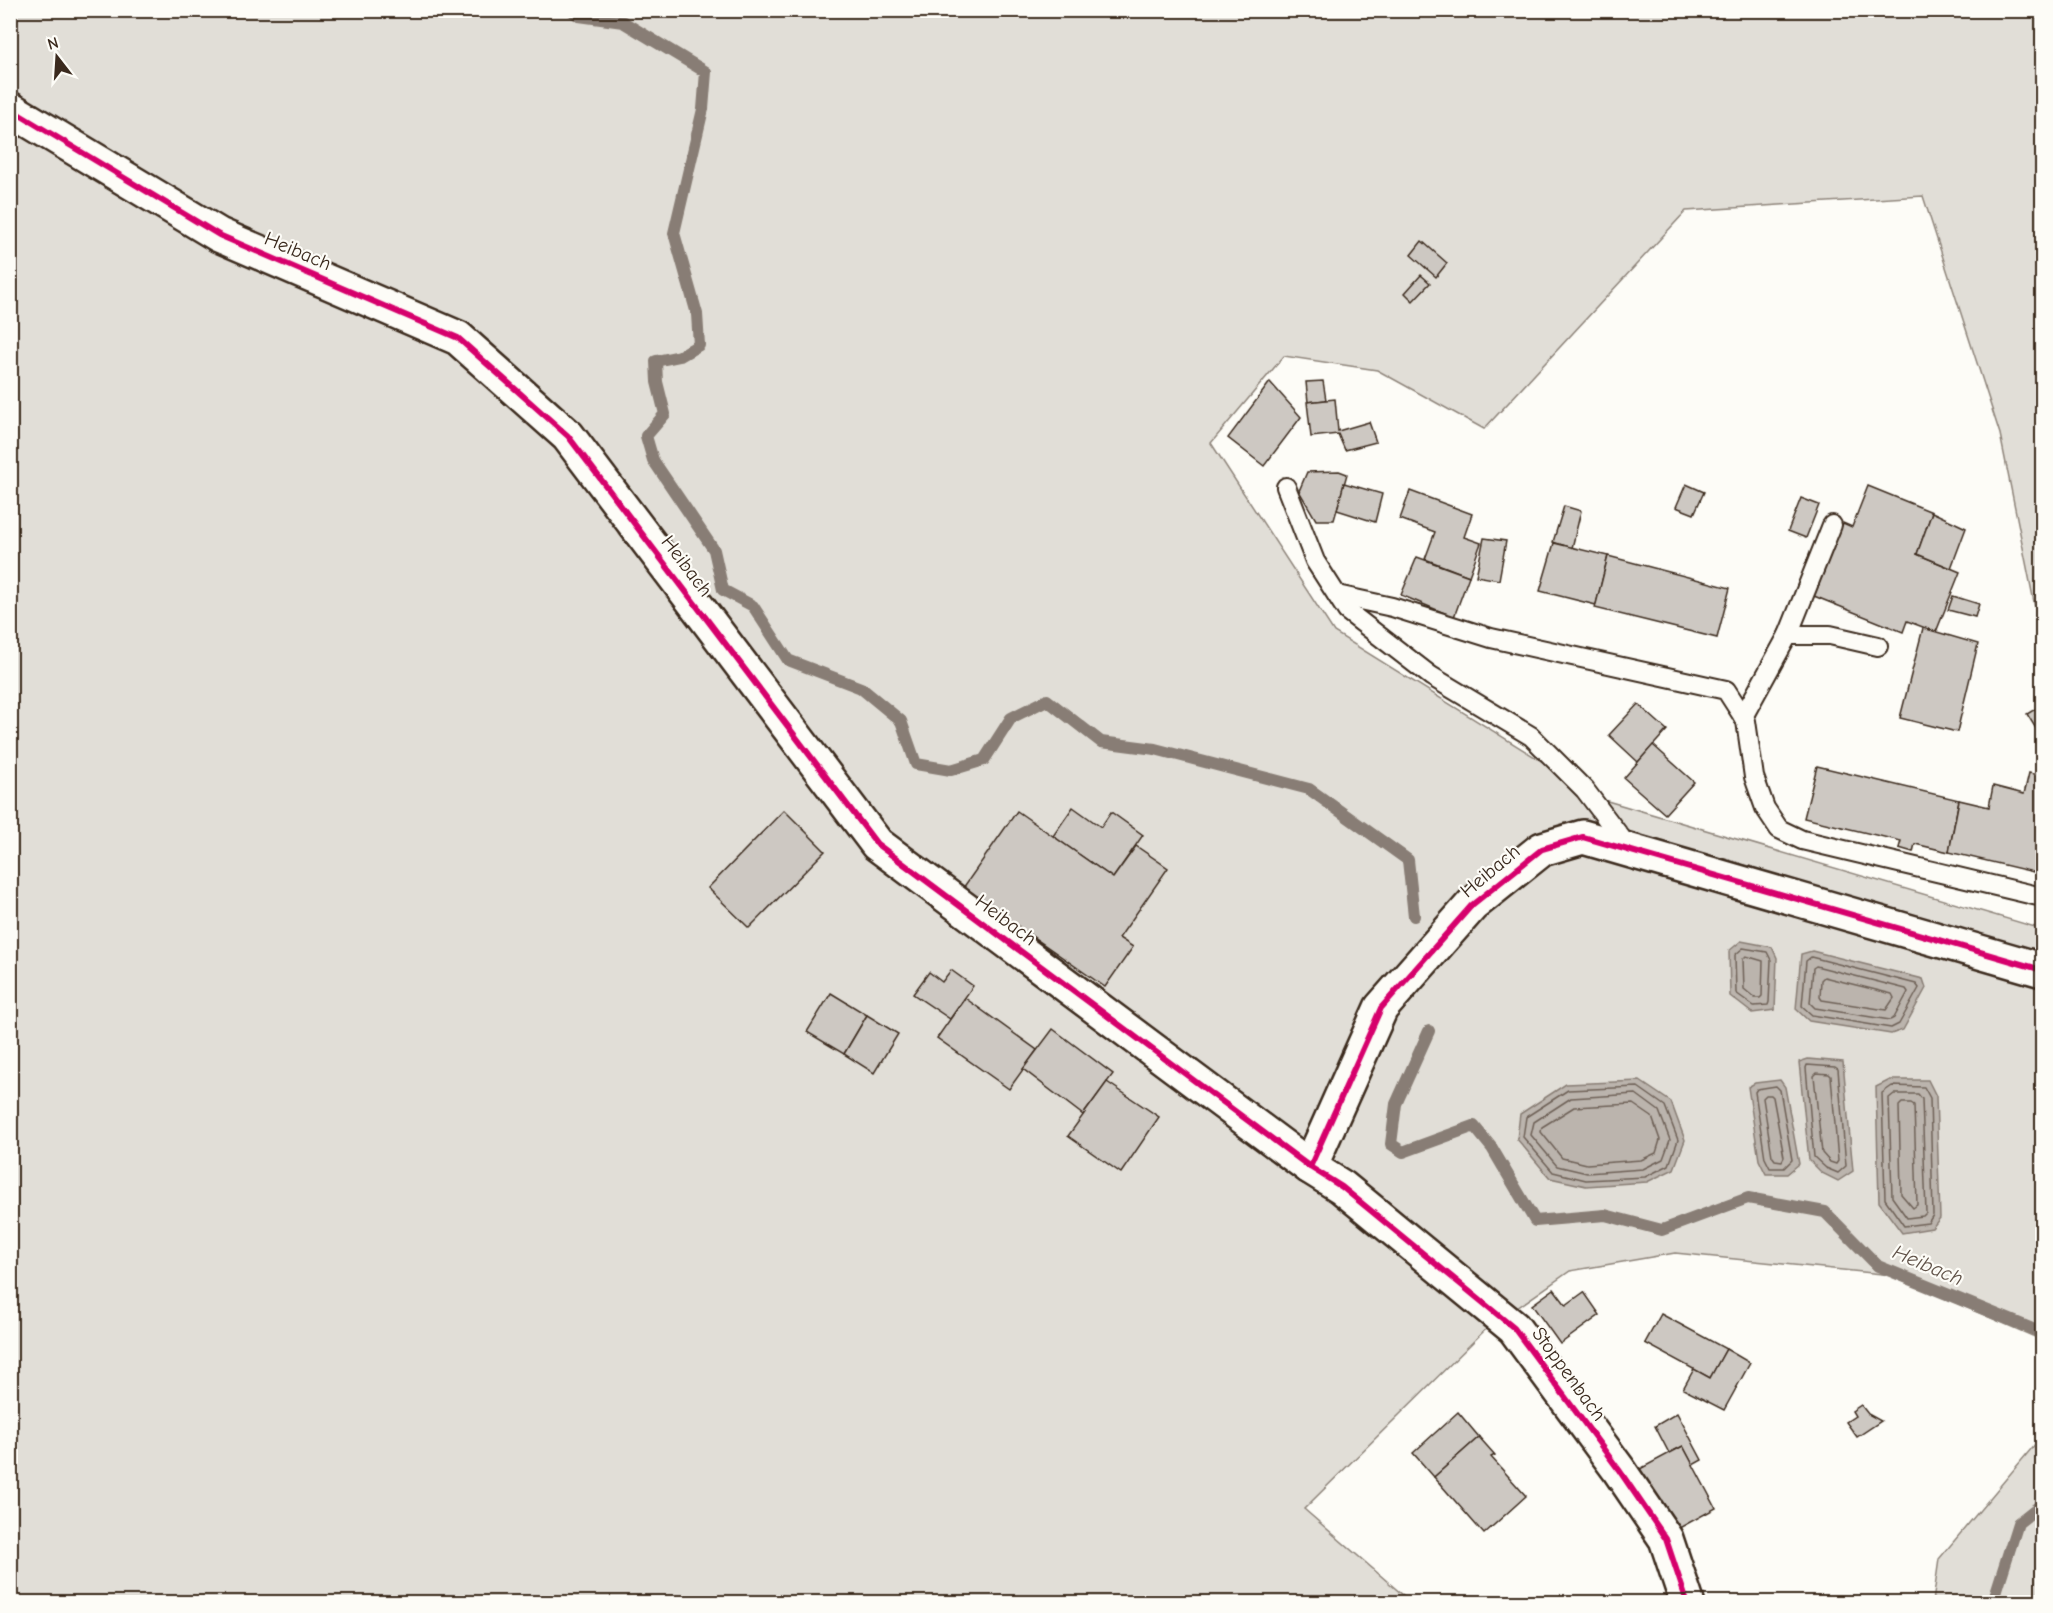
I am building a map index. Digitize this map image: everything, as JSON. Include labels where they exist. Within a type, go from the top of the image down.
[{"type":"street","name":"Heibach","points":[[10,109],[219,235],[458,338],[568,436],[877,844],[1310,1167],[1381,1008],[1472,905],[1542,849],[1584,837],[2043,970]]},
{"type":"street","name":"Stoppenbach","points":[[1310,1167],[1342,1187],[1514,1328],[1619,1470],[1666,1539],[1687,1602]]},
{"type":"lane","points":[[1286,488],[1315,561],[1347,611],[1431,676],[1532,736],[1585,790],[1631,851]]},
{"type":"lane","points":[[1743,717],[1788,635],[1832,525]]},
{"type":"lane","points":[[1337,595],[1392,608],[1491,638],[1726,690],[1746,721],[1754,777],[1765,808],[1779,829],[1802,840],[2043,897]]},
{"type":"lane","points":[[1788,635],[1830,635],[1878,646]]},
{"type":"shaded area","points":[[11,11],[2042,11],[2042,608],[2035,607],[2000,434],[1923,196],[1686,211],[1484,429],[1377,370],[1284,356],[1211,443],[1334,632],[1604,800],[2042,929],[2042,1340],[1892,1275],[1675,1253],[1570,1271],[1484,1331],[1304,1509],[1411,1602],[11,1602]]},
{"type":"shaded area","points":[[2042,1436],[2042,1602],[1933,1602],[1939,1559]]},
{"type":"water","points":[[1741,941],[1772,947],[1777,958],[1775,1010],[1752,1013],[1730,996],[1729,951]]},
{"type":"water","points":[[1812,951],[1923,979],[1926,988],[1903,1030],[1891,1034],[1809,1021],[1796,1009],[1801,954]]},
{"type":"water","points":[[1808,1059],[1843,1062],[1853,1171],[1838,1181],[1822,1173],[1809,1160],[1799,1062]]},
{"type":"water","points":[[1780,1080],[1785,1087],[1799,1164],[1787,1174],[1766,1174],[1759,1160],[1748,1087],[1755,1083]]},
{"type":"water","points":[[1890,1080],[1928,1080],[1936,1096],[1940,1218],[1932,1228],[1902,1233],[1879,1202],[1876,1087]]},
{"type":"water","points":[[1640,1081],[1671,1102],[1685,1140],[1674,1169],[1647,1182],[1586,1186],[1550,1178],[1517,1139],[1520,1114],[1566,1084]]},
{"type":"building","points":[[1422,241],[1447,263],[1436,277],[1411,255]]},
{"type":"building","points":[[1421,275],[1430,283],[1413,301],[1405,293]]},
{"type":"building","points":[[1323,381],[1326,400],[1308,402],[1306,382]]},
{"type":"building","points":[[1270,382],[1301,417],[1264,466],[1228,438]]},
{"type":"building","points":[[1335,399],[1338,431],[1369,422],[1376,442],[1345,450],[1338,434],[1311,437],[1307,402]]},
{"type":"building","points":[[1339,471],[1347,474],[1334,520],[1316,520],[1299,491],[1307,472]]},
{"type":"building","points":[[1344,483],[1382,494],[1375,522],[1337,510]]},
{"type":"building","points":[[1686,484],[1704,492],[1694,514],[1676,507]]},
{"type":"building","points":[[1868,486],[1932,512],[1917,554],[1960,572],[1936,632],[1907,621],[1903,632],[1814,596],[1843,523],[1852,527]]},
{"type":"building","points":[[1410,491],[1472,514],[1464,537],[1481,543],[1469,576],[1425,559],[1435,532],[1400,519]]},
{"type":"building","points":[[1801,498],[1819,505],[1806,538],[1788,531]]},
{"type":"building","points":[[1564,506],[1581,511],[1572,548],[1553,542]]},
{"type":"building","points":[[1932,512],[1966,528],[1951,568],[1917,554]]},
{"type":"building","points":[[1484,538],[1506,541],[1499,580],[1476,576]]},
{"type":"building","points":[[1554,543],[1608,556],[1596,605],[1540,591]]},
{"type":"building","points":[[1608,556],[1730,588],[1717,638],[1595,608]]},
{"type":"building","points":[[1417,557],[1469,576],[1454,617],[1401,595]]},
{"type":"building","points":[[1953,596],[1979,604],[1975,617],[1948,610]]},
{"type":"building","points":[[1923,628],[1978,644],[1957,732],[1900,718]]},
{"type":"building","points":[[1638,704],[1667,730],[1638,762],[1609,735]]},
{"type":"building","points":[[2042,705],[2042,733],[2040,735],[2027,714]]},
{"type":"building","points":[[1653,745],[1694,782],[1665,814],[1624,778]]},
{"type":"building","points":[[1817,766],[1959,800],[1949,852],[1915,844],[1913,852],[1899,848],[1901,841],[1804,818]]},
{"type":"building","points":[[2029,773],[2042,776],[2042,874],[1949,852],[1959,800],[1989,807],[1993,786],[2024,794]]},
{"type":"building","points":[[1073,807],[1101,827],[1111,812],[1143,835],[1113,878],[1053,836]]},
{"type":"building","points":[[784,810],[825,851],[749,928],[708,888]]},
{"type":"building","points":[[1017,811],[1113,878],[1136,846],[1168,868],[1119,938],[1133,947],[1105,987],[963,888]]},
{"type":"building","points":[[951,970],[973,986],[950,1019],[913,994],[929,972],[942,982]]},
{"type":"building","points":[[831,993],[867,1015],[844,1054],[807,1032]]},
{"type":"building","points":[[965,998],[1037,1050],[1009,1089],[937,1038]]},
{"type":"building","points":[[867,1015],[898,1034],[874,1073],[844,1054]]},
{"type":"building","points":[[1053,1029],[1113,1074],[1083,1115],[1023,1069]]},
{"type":"building","points":[[1107,1082],[1159,1117],[1121,1173],[1068,1136]]},
{"type":"building","points":[[1554,1289],[1566,1305],[1584,1292],[1600,1315],[1560,1344],[1532,1305]]},
{"type":"building","points":[[1661,1314],[1726,1349],[1710,1378],[1645,1343]]},
{"type":"building","points":[[1726,1349],[1750,1363],[1724,1410],[1683,1389],[1694,1369],[1710,1378]]},
{"type":"building","points":[[1861,1405],[1868,1414],[1881,1421],[1857,1437],[1846,1422],[1855,1416],[1852,1411]]},
{"type":"building","points":[[1458,1412],[1479,1437],[1434,1477],[1413,1453]]},
{"type":"building","points":[[1677,1413],[1702,1460],[1693,1465],[1683,1446],[1669,1453],[1655,1426]]},
{"type":"building","points":[[1479,1437],[1495,1455],[1491,1457],[1526,1496],[1484,1534],[1434,1477]]},
{"type":"building","points":[[1683,1446],[1716,1508],[1672,1532],[1638,1470]]},
{"type":"waterway","name":"Heibach","points":[[571,10],[579,16],[623,22],[706,72],[703,109],[674,233],[697,314],[699,345],[680,356],[656,361],[657,382],[665,414],[646,436],[653,460],[714,550],[723,590],[753,606],[788,660],[861,688],[901,721],[916,764],[951,770],[984,760],[1011,718],[1047,700],[1101,742],[1155,749],[1309,789],[1408,860],[1414,916]]},
{"type":"waterway","name":"Heibach","points":[[1429,1031],[1396,1104],[1391,1144],[1403,1152],[1474,1126],[1492,1148],[1535,1221],[1605,1215],[1662,1230],[1748,1198],[1825,1212],[1878,1266],[2042,1333]]},
{"type":"waterway","points":[[1993,1602],[2018,1523],[2042,1504]]},
{"type":"cycle path","points":[[10,109],[219,235],[458,338],[568,436],[877,844],[1310,1167],[1342,1187],[1514,1328],[1619,1470],[1666,1539],[1687,1602]]},
{"type":"cycle path","points":[[1310,1167],[1381,1008],[1472,905],[1542,849],[1583,837],[2042,970]]}]
